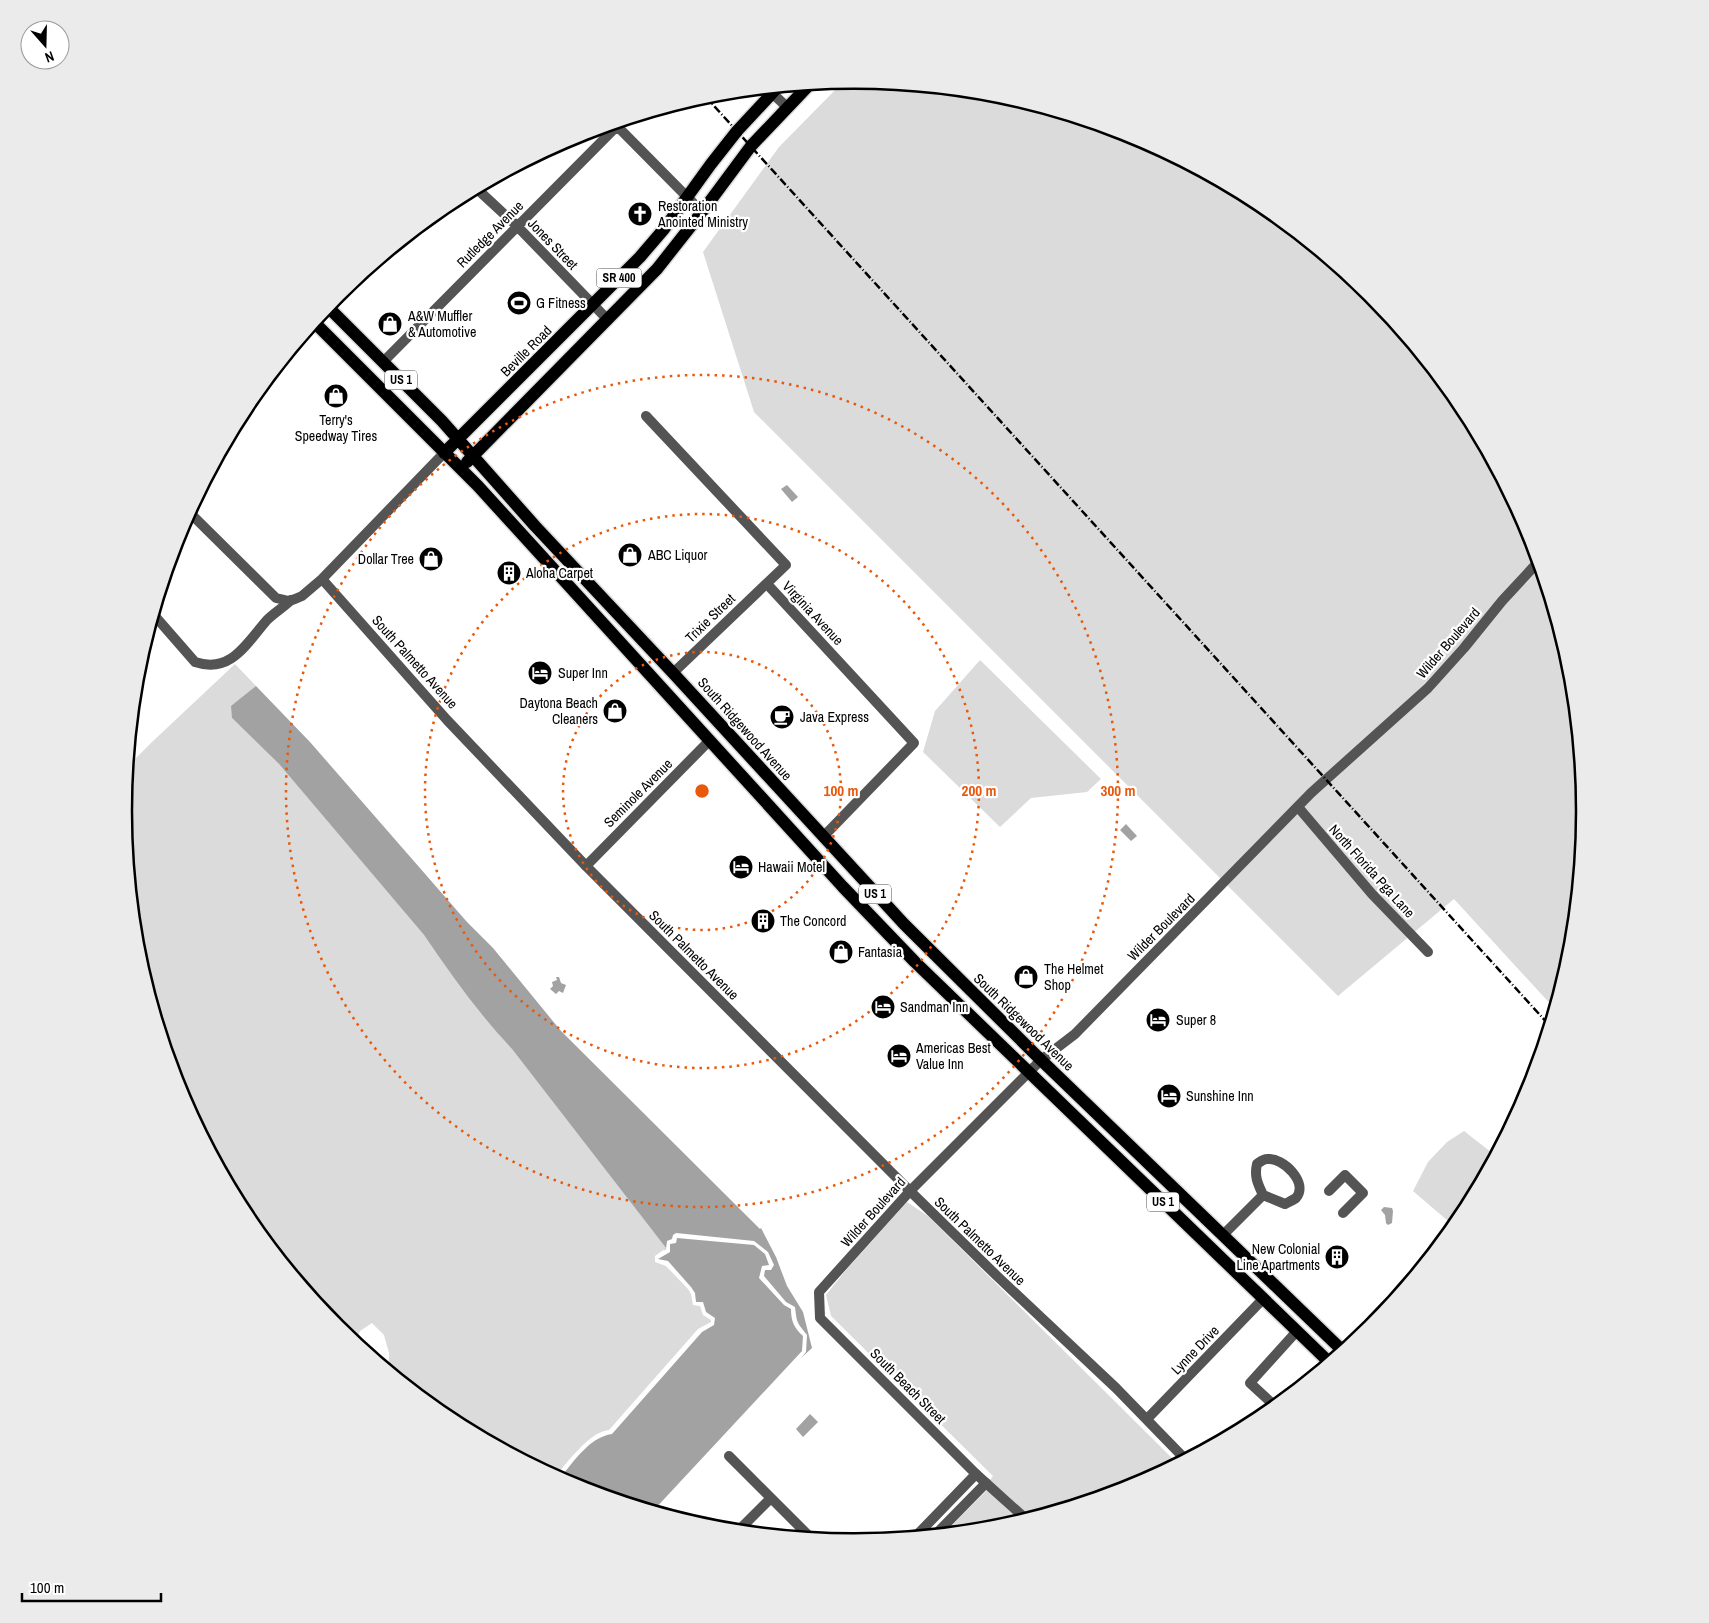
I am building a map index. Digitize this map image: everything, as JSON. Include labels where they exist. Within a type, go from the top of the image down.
[{"type":"main road","name":"SR 400","points":[[460,468],[657,269],[702,212],[750,146],[803,90]]},
{"type":"main road","name":"Beville Road","points":[[444,453],[640,256],[688,198],[721,151],[772,94]]},
{"type":"main road","name":"South Ridgewood Avenue","points":[[332,311],[442,421],[535,526],[669,668],[822,837],[917,937],[1041,1060],[1339,1347]]},
{"type":"main road","name":"US 1","points":[[319,327],[478,486],[843,886],[915,962],[1326,1359]]},
{"type":"main road","points":[[626,648],[637,648],[669,668]]},
{"type":"main road","points":[[784,821],[809,836],[822,837]]},
{"type":"street","points":[[777,93],[787,107]]},
{"type":"street","points":[[619,128],[702,212]]},
{"type":"street","name":"Rutledge Avenue","points":[[383,362],[609,132]]},
{"type":"street","name":"Jones Street","points":[[482,193],[517,226],[608,320]]},
{"type":"street","name":"Virginia Avenue","points":[[646,416],[786,565],[767,584],[914,743],[822,837]]},
{"type":"street","name":"Beville Road","points":[[322,579],[444,453]]},
{"type":"street","points":[[195,518],[276,598],[291,600]]},
{"type":"street","name":"Wilder Boulevard","points":[[820,1318],[819,1292],[910,1191],[1028,1072],[1075,1034],[1298,807],[1428,688],[1464,648],[1502,601],[1534,567]]},
{"type":"street","points":[[158,618],[195,662],[204,665],[217,665],[225,663],[234,656],[269,619],[291,600],[302,596],[322,579]]},
{"type":"street","name":"South Palmetto Avenue","points":[[322,579],[447,720],[586,866],[910,1191],[1116,1388],[1182,1456]]},
{"type":"street","name":"Trixie Street","points":[[669,668],[767,584]]},
{"type":"street","name":"Seminole Avenue","points":[[586,866],[710,740]]},
{"type":"street","name":"North Florida Pga Lane","points":[[1298,807],[1372,894],[1428,952]]},
{"type":"street","points":[[1265,1158],[1275,1159],[1295,1175],[1299,1184],[1299,1192],[1295,1199],[1285,1204],[1263,1195],[1255,1173],[1257,1164],[1265,1158]]},
{"type":"street","points":[[1329,1191],[1345,1175],[1363,1193],[1343,1213]]},
{"type":"street","points":[[1223,1235],[1263,1195]]},
{"type":"street","name":"Lynne Drive","points":[[1147,1420],[1263,1299]]},
{"type":"street","name":"South Beach Street","points":[[820,1318],[976,1474],[1020,1515]]},
{"type":"street","points":[[1270,1402],[1250,1383],[1298,1331]]},
{"type":"street","points":[[729,1456],[806,1533]]},
{"type":"street","points":[[921,1531],[976,1474]]},
{"type":"street","points":[[941,1529],[986,1483]]},
{"type":"street","points":[[744,1525],[771,1498]]},
{"type":"shaded area","points":[[836,89],[902,90],[949,95],[1042,113],[1087,127],[1131,144],[1174,163],[1216,186],[1294,238],[1331,268],[1366,300],[1398,335],[1455,410],[1503,492],[1539,579],[1553,624],[1571,717],[1576,764],[1577,812],[1576,859],[1571,906],[1551,1005],[1454,899],[1338,996],[754,412],[703,252],[779,147]]},
{"type":"shaded area","points":[[787,485],[798,497],[792,502],[781,489]]},
{"type":"shaded area","points":[[980,660],[1101,779],[1087,792],[1031,798],[1000,827],[923,752],[935,711]]},
{"type":"shaded area","points":[[235,664],[256,686],[232,718],[279,764],[424,935],[466,994],[512,1049],[666,1248],[655,1256],[655,1262],[666,1266],[688,1289],[693,1305],[700,1306],[703,1315],[711,1320],[711,1322],[698,1329],[609,1430],[594,1436],[560,1471],[493,1437],[415,1385],[389,1364],[389,1353],[384,1335],[372,1323],[360,1331],[358,1336],[311,1288],[281,1251],[229,1173],[206,1131],[170,1044],[156,999],[146,953],[133,859],[133,764],[133,761]]},
{"type":"shaded area","points":[[256,686],[310,742],[467,922],[493,948],[561,1031],[761,1228],[776,1257],[787,1286],[803,1312],[812,1348],[801,1358],[806,1352],[807,1335],[798,1322],[795,1307],[786,1302],[764,1276],[765,1270],[771,1270],[774,1265],[768,1252],[754,1241],[676,1233],[672,1239],[667,1241],[666,1249],[663,1251],[666,1248],[512,1049],[466,994],[424,935],[279,764],[232,718],[231,706]]},
{"type":"shaded area","points":[[1126,824],[1137,836],[1131,841],[1120,830]]},
{"type":"shaded area","points":[[556,977],[559,977],[561,983],[566,985],[563,993],[559,991],[556,994],[550,989],[553,986],[552,982],[557,980]]},
{"type":"shaded area","points":[[1464,1131],[1491,1152],[1449,1222],[1413,1191],[1428,1162],[1447,1142]]},
{"type":"shaded area","points":[[907,1202],[928,1216],[1174,1460],[1087,1496],[1027,1513],[990,1480],[993,1476],[831,1316],[826,1295]]},
{"type":"shaded area","points":[[1384,1207],[1392,1208],[1393,1211],[1392,1223],[1388,1225],[1385,1215],[1381,1210]]},
{"type":"shaded area","points":[[677,1238],[754,1245],[765,1254],[769,1265],[762,1266],[759,1278],[784,1305],[791,1309],[794,1324],[803,1336],[802,1351],[657,1507],[622,1496],[564,1473],[589,1445],[604,1436],[612,1434],[702,1332],[714,1325],[715,1318],[706,1312],[703,1302],[696,1302],[695,1293],[691,1287],[668,1261],[658,1259],[670,1252],[670,1244],[676,1243]]},
{"type":"shaded area","points":[[810,1414],[818,1422],[803,1437],[796,1429]]},
{"type":"shaded area","points":[[987,1490],[1015,1516],[996,1520],[949,1528]]},
{"type":"railway","points":[[712,103],[1546,1022]]},
{"type":"place","name":"Restoration Anointed Ministry","points":[[640,214]]},
{"type":"place","name":"G Fitness","points":[[519,303]]},
{"type":"place","name":"A&W Muffler & Automotive","points":[[390,324]]},
{"type":"place","name":"Terry's Speedway Tires","points":[[336,396]]},
{"type":"place","name":"ABC Liquor","points":[[630,555]]},
{"type":"place","name":"Dollar Tree","points":[[431,559]]},
{"type":"place","name":"Aloha Carpet","points":[[509,573]]},
{"type":"place","name":"Super Inn","points":[[540,673]]},
{"type":"place","name":"Daytona Beach Cleaners","points":[[615,711]]},
{"type":"place","name":"Java Express","points":[[782,717]]},
{"type":"place","name":"Hawaii Motel","points":[[741,867]]},
{"type":"place","name":"The Concord","points":[[763,921]]},
{"type":"place","name":"Fantasia","points":[[841,952]]},
{"type":"place","name":"The Helmet Shop","points":[[1026,977]]},
{"type":"place","name":"Sandman Inn","points":[[883,1007]]},
{"type":"place","name":"Super 8","points":[[1158,1020]]},
{"type":"place","name":"Americas Best Value Inn","points":[[899,1056]]},
{"type":"place","name":"Sunshine Inn","points":[[1169,1096]]},
{"type":"place","name":"New Colonial Line Apartments","points":[[1337,1257]]}]
